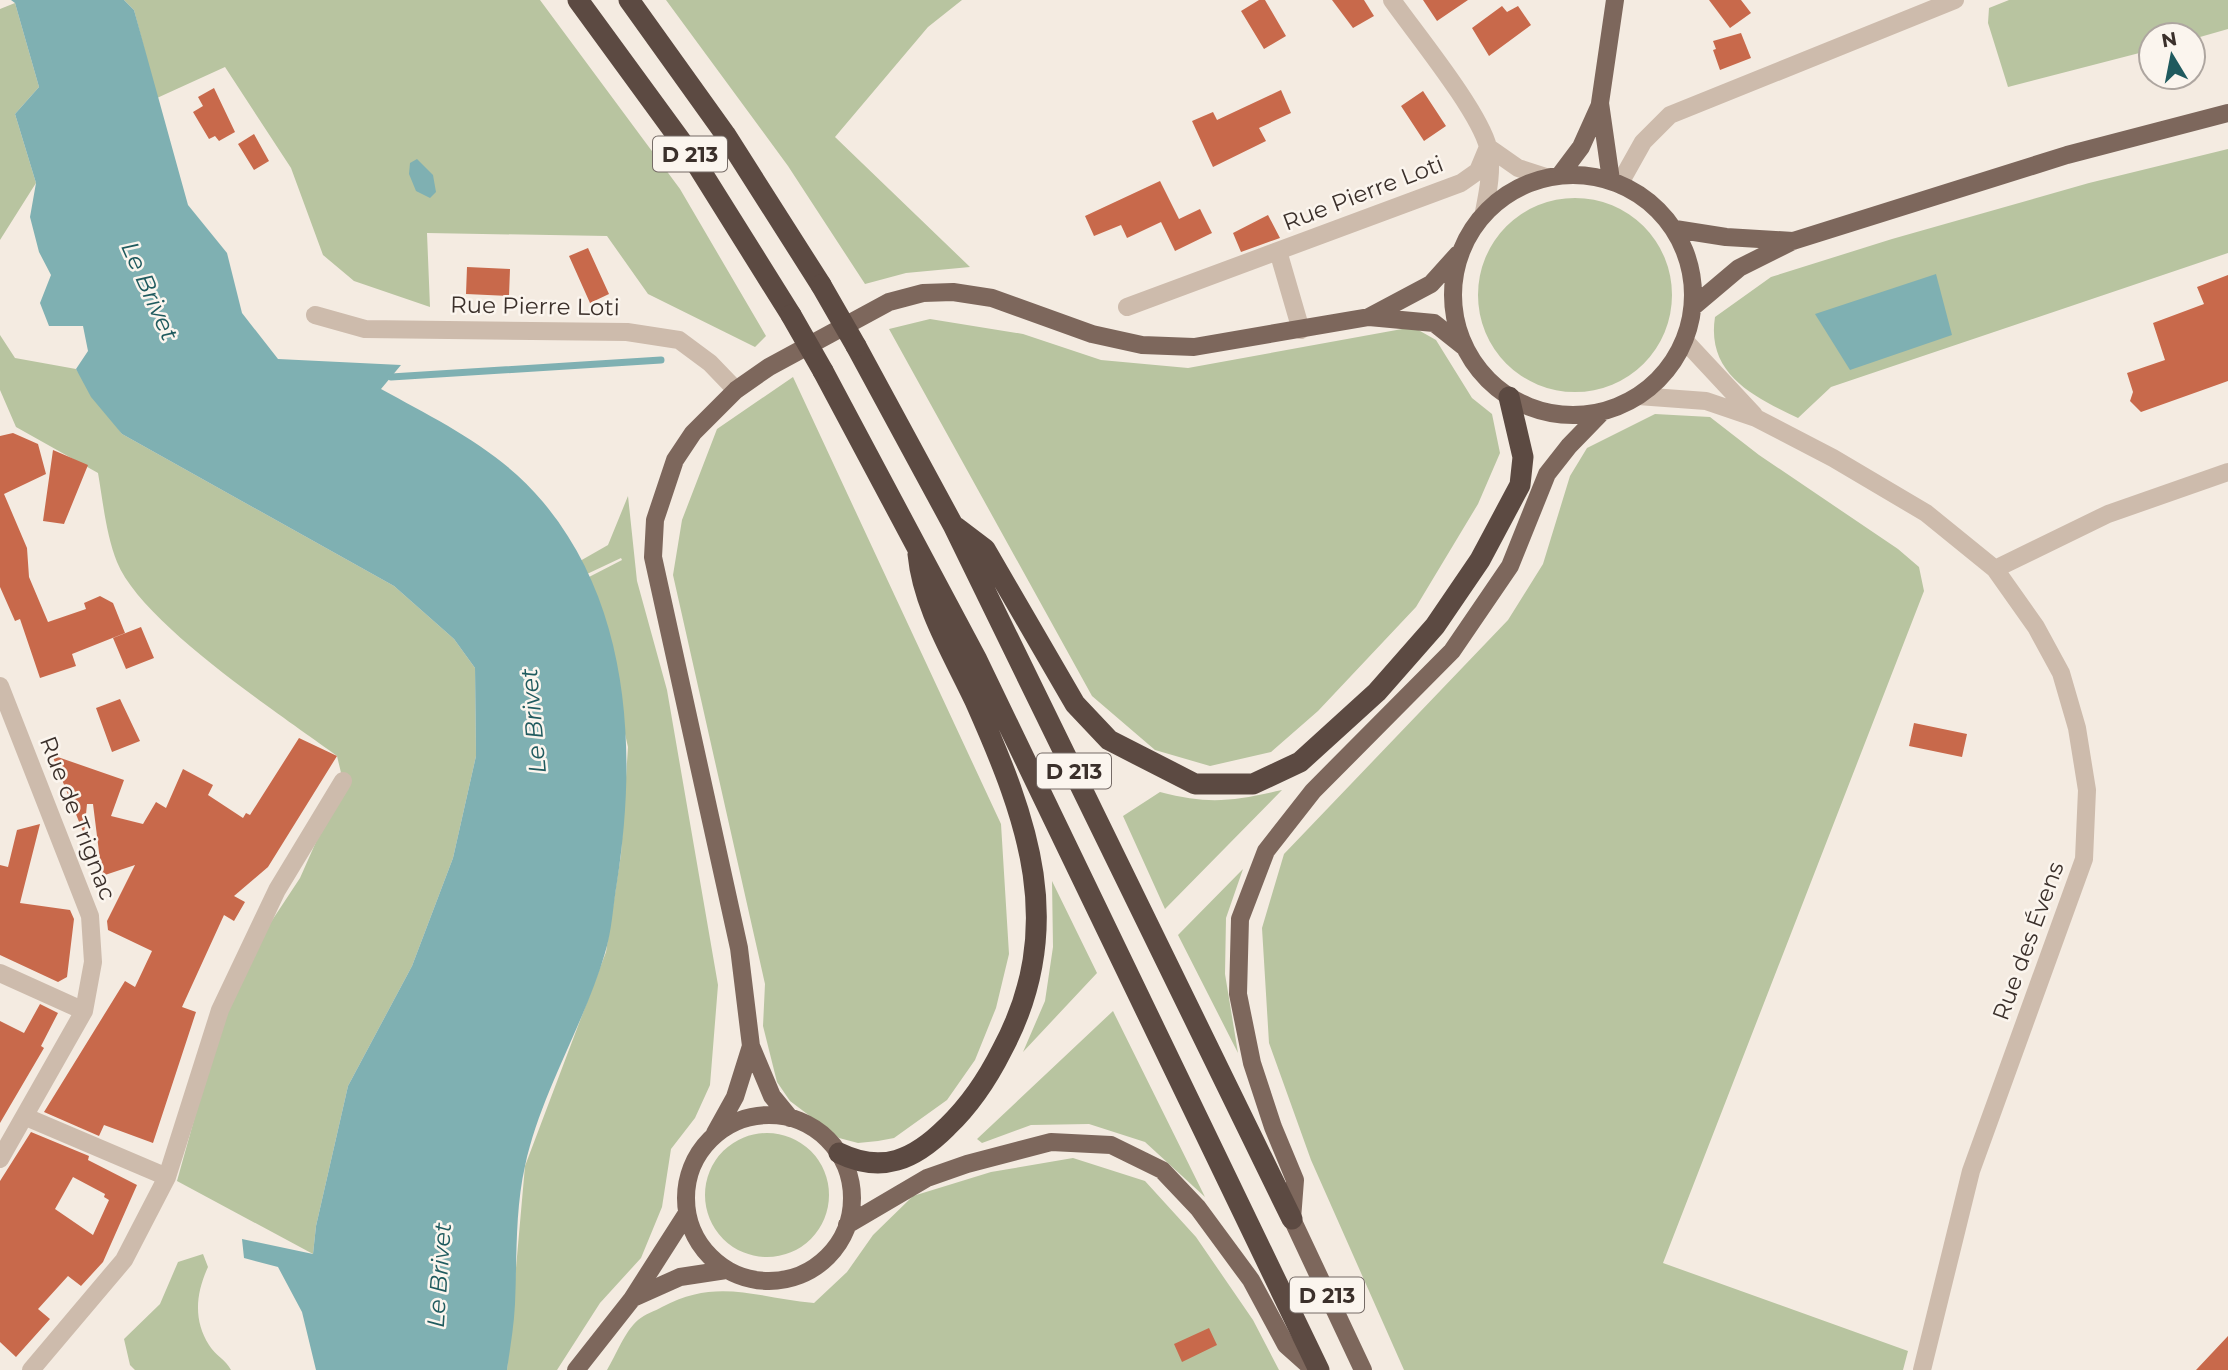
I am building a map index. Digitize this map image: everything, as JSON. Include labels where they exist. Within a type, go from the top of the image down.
[{"type":"highway","name":"D 213","points":[[578,0],[689,152],[824,370],[983,672],[1316,1370]]},
{"type":"highway","name":"D 213","points":[[628,0],[725,134],[821,285],[856,346],[953,525],[1292,1220]]},
{"type":"highway","points":[[953,525],[985,548],[1075,704],[1110,740],[1140,759],[1195,784],[1253,784],[1300,762],[1377,692],[1435,626],[1480,560],[1520,485],[1523,457],[1509,397]]},
{"type":"highway","points":[[839,1153],[861,1164],[889,1164],[934,1140],[955,1119],[994,1065],[1026,999],[1033,971],[1037,936],[1031,857],[1020,817],[976,704],[920,584],[916,542]]},
{"type":"main road","points":[[1553,176],[1581,147],[1600,103],[1615,0]]},
{"type":"main road","points":[[1600,103],[1616,181]]},
{"type":"main road","points":[[1694,306],[1739,268],[1793,241],[2067,155],[2228,113]]},
{"type":"main road","points":[[1368,317],[1431,284],[1460,251],[1485,212],[1503,196],[1553,176],[1586,175],[1616,181],[1645,198],[1675,229],[1691,266],[1694,306],[1685,341],[1666,372],[1638,396],[1602,412],[1570,415],[1538,411],[1509,397],[1482,375],[1463,346],[1454,315],[1452,283],[1460,251]]},
{"type":"main road","points":[[1675,229],[1726,237],[1793,241]]},
{"type":"main road","points":[[790,1118],[772,1096],[751,1046],[739,948],[653,557],[655,520],[675,460],[693,433],[736,390],[769,367],[889,302],[923,293],[953,292],[992,298],[1092,334],[1142,345],[1194,347],[1368,317],[1434,323],[1463,346]]},
{"type":"main road","points":[[1292,1220],[1295,1180],[1273,1127],[1252,1063],[1238,994],[1240,919],[1266,851],[1313,791],[1452,651],[1510,566],[1547,474],[1569,446],[1602,412]]},
{"type":"main road","points":[[714,1136],[735,1097],[751,1046]]},
{"type":"main road","points":[[763,1115],[790,1118],[826,1137],[839,1153],[849,1176],[852,1201],[847,1225],[838,1244],[825,1260],[807,1271],[771,1280],[752,1280],[726,1269],[707,1255],[694,1235],[687,1213],[685,1191],[690,1171],[700,1151],[714,1136],[737,1121],[763,1115]]},
{"type":"main road","points":[[847,1225],[927,1178],[967,1164],[1051,1142],[1111,1145],[1162,1170],[1198,1208],[1251,1280],[1286,1345],[1316,1370]]},
{"type":"main road","points":[[576,1370],[632,1299],[687,1213]]},
{"type":"main road","name":"D 213","points":[[1292,1220],[1363,1370]]},
{"type":"main road","points":[[632,1299],[680,1277],[726,1269]]},
{"type":"street","points":[[1392,0],[1474,117],[1488,147],[1489,183],[1485,212]]},
{"type":"street","points":[[1616,181],[1643,142],[1670,115],[1955,0]]},
{"type":"street","points":[[1488,147],[1518,168],[1553,176]]},
{"type":"street","name":"Rue Pierre Loti","points":[[1127,307],[1461,183],[1478,171],[1488,147]]},
{"type":"street","name":"Rue Pierre Loti","points":[[1278,251],[1301,330]]},
{"type":"street","name":"Rue Pierre Loti","points":[[315,316],[365,329],[627,332],[679,340],[709,363],[736,390]]},
{"type":"street","name":"Rue des Évens","points":[[1685,341],[1756,418]]},
{"type":"street","name":"Rue des Évens","points":[[1638,396],[1706,401],[1756,418],[1833,458],[1926,513],[1996,569],[2036,627],[2061,673],[2077,728],[2087,790],[2084,859],[1972,1171],[1922,1370]]},
{"type":"street","points":[[1996,569],[2108,514],[2228,472]]},
{"type":"street","name":"Rue de Trignac","points":[[0,686],[90,916],[93,962],[84,1011],[0,1159]]},
{"type":"street","points":[[31,1370],[124,1259],[167,1177],[219,1010],[276,890],[343,780]]},
{"type":"street","points":[[0,972],[84,1011]]},
{"type":"street","points":[[26,1116],[167,1177]]},
{"type":"green space","points":[[124,0],[540,0],[680,189],[766,336],[755,347],[648,294],[607,236],[427,233],[430,307],[354,281],[323,255],[291,168],[225,67],[157,98],[134,10]]},
{"type":"green space","points":[[666,0],[962,0],[928,27],[835,137],[970,267],[906,273],[865,284],[788,166]]},
{"type":"green space","points":[[2009,0],[2228,0],[2228,29],[2207,35],[2207,21],[2137,21],[2137,54],[2008,87],[1988,23],[1989,8]]},
{"type":"green space","points":[[15,3],[39,87],[15,114],[36,183],[0,240],[0,9]]},
{"type":"green space","points":[[2228,149],[2228,253],[1831,387],[1798,418],[1750,392],[1726,368],[1718,354],[1714,337],[1715,317],[1771,277],[1892,239],[2089,183]]},
{"type":"green space","points":[[1575,198],[1612,205],[1644,226],[1665,258],[1672,295],[1665,332],[1644,364],[1612,385],[1575,392],[1538,385],[1506,364],[1485,332],[1478,295],[1485,258],[1506,226],[1538,205]]},
{"type":"green space","points":[[930,319],[1023,334],[1101,360],[1188,368],[1413,327],[1436,340],[1472,398],[1492,414],[1500,453],[1478,504],[1416,607],[1318,711],[1271,752],[1210,766],[1155,750],[1092,696],[889,329]]},
{"type":"green space","points":[[0,335],[15,358],[76,369],[122,434],[394,586],[454,639],[475,668],[476,756],[453,858],[412,966],[348,1086],[316,1226],[313,1254],[177,1181],[224,1012],[246,960],[300,878],[343,781],[337,756],[249,693],[183,640],[154,613],[131,586],[113,551],[98,473],[16,427],[0,390]]},
{"type":"green space","points":[[793,377],[1001,824],[1009,954],[996,1008],[975,1060],[947,1100],[894,1138],[858,1143],[839,1138],[790,1101],[777,1082],[763,1026],[765,984],[673,575],[682,520],[717,429]]},
{"type":"green space","points":[[1655,414],[1710,417],[1759,455],[1898,549],[1919,567],[1924,591],[1663,1263],[1908,1351],[1903,1370],[1404,1370],[1311,1160],[1269,1043],[1262,928],[1284,854],[1508,620],[1543,564],[1570,476],[1587,448]]},
{"type":"green space","points":[[628,496],[637,581],[667,690],[718,985],[710,1085],[695,1118],[671,1149],[662,1207],[641,1258],[600,1303],[557,1370],[507,1370],[525,1166],[606,952],[621,854],[628,747],[589,577],[622,560],[621,558],[587,574],[580,561],[608,545]]},
{"type":"green space","points":[[1282,790],[1165,909],[1123,816],[1160,792],[1193,799],[1221,800]]},
{"type":"green space","points":[[1243,869],[1226,918],[1225,974],[1238,1053],[1178,935]]},
{"type":"green space","points":[[1052,881],[1097,973],[1023,1052],[1045,1001],[1053,947]]},
{"type":"green space","points":[[1113,1011],[1205,1197],[1145,1142],[1089,1124],[1031,1125],[982,1143],[977,1139]]},
{"type":"green space","points":[[767,1133],[791,1138],[811,1151],[824,1171],[829,1195],[824,1219],[811,1239],[791,1252],[767,1257],[743,1252],[723,1239],[710,1219],[705,1195],[710,1171],[723,1151],[743,1138]]},
{"type":"green space","points":[[1073,1158],[1145,1181],[1196,1237],[1253,1320],[1279,1370],[607,1370],[633,1325],[662,1307],[682,1298],[719,1291],[814,1303],[847,1272],[873,1235],[913,1196],[991,1172]]},
{"type":"green space","points":[[203,1254],[208,1267],[199,1297],[200,1326],[209,1345],[231,1370],[135,1370],[130,1365],[124,1339],[160,1304],[178,1262]]},
{"type":"water","name":"Le Brivet","points":[[11,0],[124,0],[134,10],[188,205],[227,253],[242,313],[278,359],[401,365],[381,389],[468,438],[508,467],[543,502],[572,543],[594,588],[610,634],[626,733],[623,833],[605,953],[586,1006],[541,1112],[525,1166],[518,1217],[514,1312],[507,1370],[316,1370],[302,1312],[278,1267],[244,1258],[242,1239],[313,1254],[316,1226],[348,1086],[412,966],[453,858],[476,756],[475,668],[454,639],[394,586],[122,434],[91,397],[76,369],[88,351],[83,326],[49,326],[40,303],[51,275],[39,252],[30,217],[36,183],[15,114],[39,87],[15,3]]},
{"type":"water","points":[[417,159],[433,175],[436,192],[430,198],[416,191],[409,174],[410,163]]},
{"type":"water","points":[[1936,274],[1952,335],[1850,370],[1815,314]]},
{"type":"building","points":[[1259,0],[1265,0],[1286,36],[1264,49],[1241,11]]},
{"type":"building","points":[[1332,0],[1364,0],[1374,16],[1353,28]]},
{"type":"building","points":[[1423,0],[1468,0],[1437,21]]},
{"type":"building","points":[[1709,0],[1741,0],[1751,13],[1730,28]]},
{"type":"building","points":[[1502,6],[1507,12],[1518,6],[1531,25],[1489,56],[1472,28]]},
{"type":"building","points":[[1741,33],[1751,58],[1720,70],[1713,50],[1716,49],[1713,41]]},
{"type":"building","points":[[214,88],[235,132],[219,141],[215,136],[209,139],[193,112],[203,106],[198,97]]},
{"type":"building","points":[[1281,90],[1291,113],[1259,128],[1266,141],[1213,167],[1192,121],[1213,112],[1217,120]]},
{"type":"building","points":[[1423,91],[1446,126],[1424,141],[1401,106]]},
{"type":"building","points":[[254,134],[269,161],[254,170],[238,144]]},
{"type":"building","points":[[1160,181],[1179,219],[1200,209],[1212,233],[1175,251],[1161,222],[1127,238],[1121,225],[1094,236],[1085,216]]},
{"type":"building","points":[[1268,215],[1280,238],[1241,252],[1233,233]]},
{"type":"building","points":[[588,248],[609,294],[590,303],[569,256]]},
{"type":"building","points":[[467,267],[510,269],[509,296],[466,294]]},
{"type":"building","points":[[2228,275],[2228,381],[2141,412],[2130,401],[2133,392],[2127,373],[2165,360],[2153,323],[2204,304],[2197,287]]},
{"type":"building","points":[[13,433],[38,444],[46,474],[4,494],[27,548],[29,577],[48,622],[86,609],[84,603],[100,596],[113,603],[125,633],[72,654],[76,666],[40,678],[20,619],[15,621],[0,587],[0,436]]},
{"type":"building","points":[[53,450],[88,465],[64,524],[43,521]]},
{"type":"building","points":[[141,627],[154,658],[126,669],[113,638]]},
{"type":"building","points":[[120,699],[140,741],[112,752],[96,708]]},
{"type":"building","points":[[1914,723],[1967,734],[1962,757],[1909,746]]},
{"type":"building","points":[[299,738],[337,756],[268,867],[234,896],[245,902],[234,921],[224,915],[182,1007],[196,1012],[153,1143],[104,1125],[99,1136],[44,1112],[125,981],[135,987],[152,951],[108,930],[107,921],[135,865],[102,876],[93,804],[87,804],[84,834],[52,755],[124,780],[111,816],[143,824],[156,802],[166,808],[183,769],[213,785],[208,795],[243,818],[246,813],[250,815]]},
{"type":"building","points":[[40,824],[20,903],[70,910],[74,919],[67,977],[58,982],[0,955],[0,865],[8,867],[17,830]]},
{"type":"building","points":[[40,1004],[58,1013],[41,1046],[44,1048],[0,1123],[0,1021],[24,1033]]},
{"type":"building","points":[[31,1132],[89,1156],[88,1160],[137,1185],[103,1262],[81,1286],[68,1276],[38,1309],[50,1319],[16,1357],[0,1342],[0,1181]],"holes":[[[73,1177],[105,1194],[104,1197],[109,1200],[93,1235],[55,1209]]]},
{"type":"building","points":[[1209,1328],[1217,1345],[1182,1362],[1174,1344]]},
{"type":"building","points":[[2228,1336],[2228,1370],[2196,1370]]},
{"type":"waterway","points":[[391,377],[661,360]]}]
